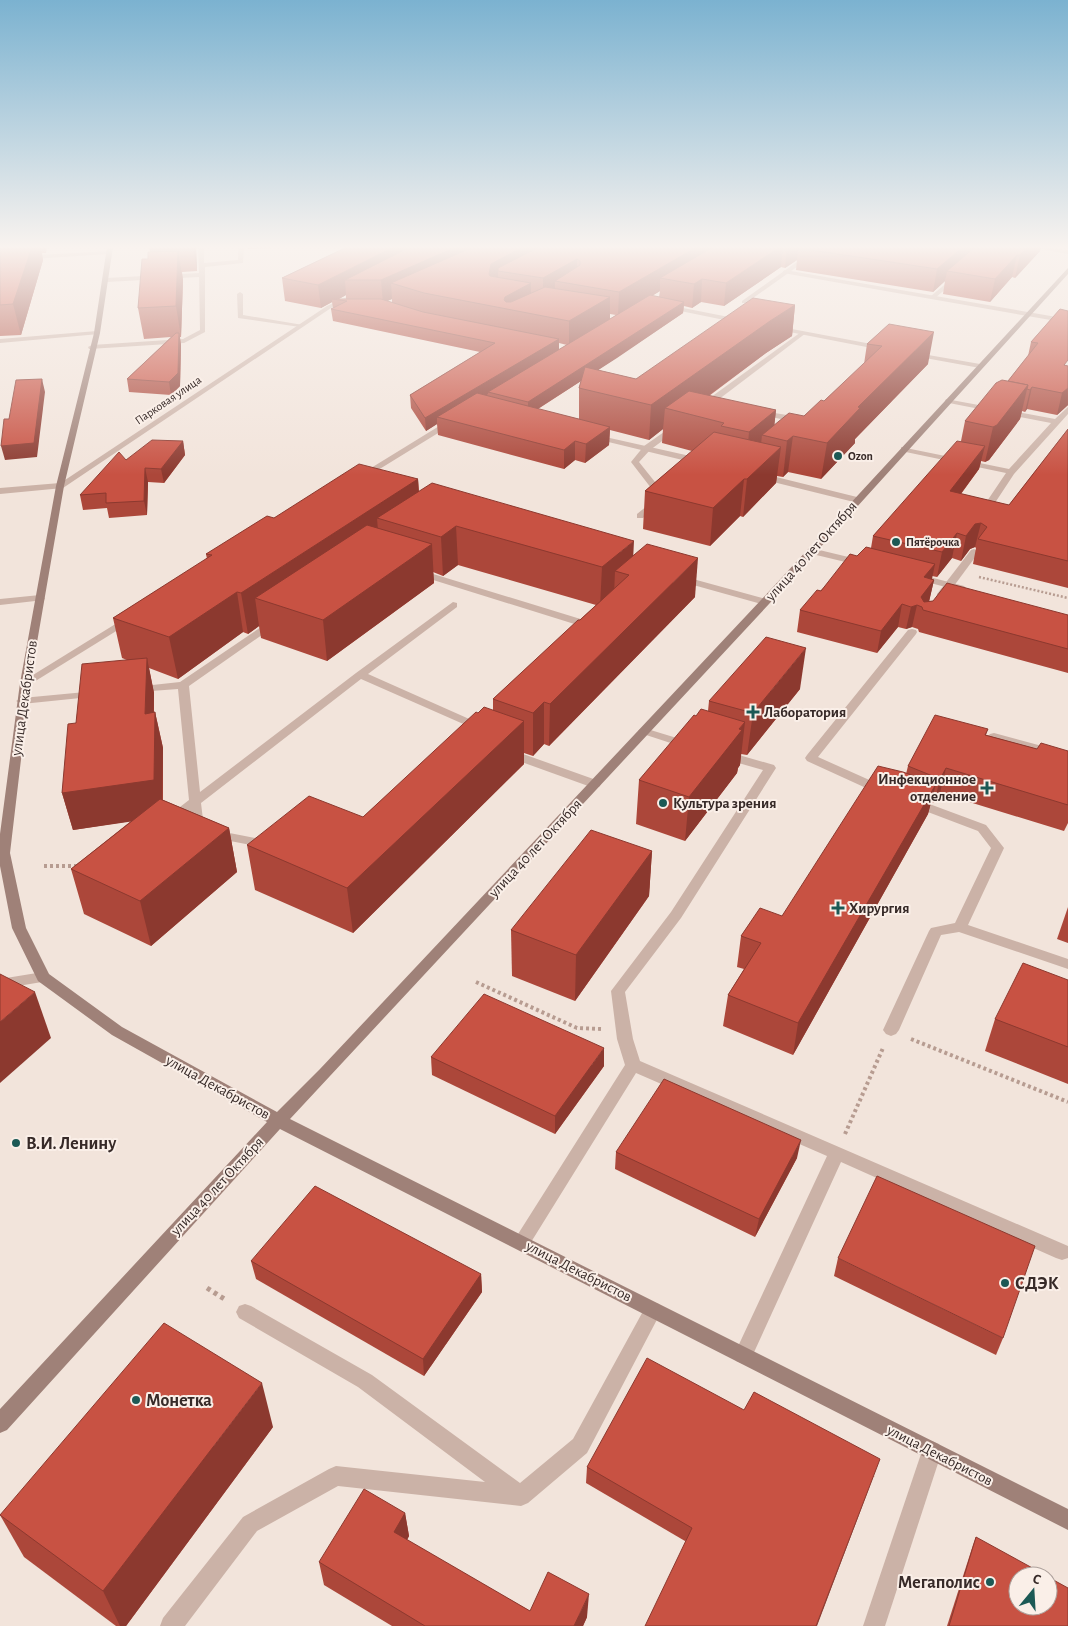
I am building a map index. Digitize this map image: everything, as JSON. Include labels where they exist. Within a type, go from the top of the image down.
[{"type":"street","name":"улица Декабристов","points":[[99,323],[60,486],[22,701],[4,853],[19,928],[43,977],[117,1031],[278,1120],[1068,1520]]},
{"type":"street","points":[[92,347],[184,341],[204,331],[204,323]]},
{"type":"street","points":[[284,323],[300,325]]},
{"type":"street","name":"Парковая улица","points":[[60,486],[303,323]]},
{"type":"street","name":"улица 40 лет Октября","points":[[0,1423],[278,1120],[325,1073],[764,602],[1020,323]]},
{"type":"street","points":[[764,325],[887,349]]},
{"type":"street","points":[[0,341],[97,333]]},
{"type":"street","points":[[694,413],[803,333]]},
{"type":"street","points":[[906,352],[980,366]]},
{"type":"street","points":[[949,400],[1057,422]]},
{"type":"street","points":[[710,402],[719,404]]},
{"type":"street","points":[[747,410],[784,417],[797,430],[790,436]]},
{"type":"street","points":[[984,513],[1011,472],[1066,414]]},
{"type":"street","points":[[353,481],[462,417]]},
{"type":"street","points":[[640,516],[663,496],[634,462],[647,448],[687,419]]},
{"type":"street","points":[[582,432],[712,464]]},
{"type":"street","points":[[904,449],[1011,472]]},
{"type":"street","points":[[748,473],[858,500]]},
{"type":"street","points":[[0,491],[60,486]]},
{"type":"street","points":[[811,550],[876,567]]},
{"type":"street","points":[[934,606],[974,552]]},
{"type":"street","points":[[407,569],[585,628],[602,613]]},
{"type":"street","points":[[904,574],[968,590]]},
{"type":"street","points":[[669,576],[764,602]]},
{"type":"street","points":[[0,602],[40,598]]},
{"type":"street","points":[[158,831],[453,605]]},
{"type":"street","points":[[25,683],[140,612]]},
{"type":"street","points":[[126,690],[183,685],[280,618]]},
{"type":"street","points":[[912,632],[811,758],[864,783],[982,828],[998,848],[960,927]]},
{"type":"street","points":[[360,675],[484,725],[470,739]]},
{"type":"street","points":[[183,685],[198,831],[256,842],[280,831]]},
{"type":"street","points":[[22,701],[107,692]]},
{"type":"street","points":[[644,731],[699,748]]},
{"type":"street","points":[[994,736],[1068,757]]},
{"type":"street","points":[[497,749],[595,784]]},
{"type":"street","points":[[522,1242],[633,1065],[624,1030],[618,991],[676,915],[770,768],[716,753]]},
{"type":"street","points":[[891,1030],[936,931],[960,927],[1068,964]]},
{"type":"street","points":[[0,984],[43,977]]},
{"type":"street","points":[[633,1065],[1062,1252]]},
{"type":"street","points":[[743,1355],[837,1153]]},
{"type":"street","points":[[170,1626],[250,1524],[336,1476],[521,1496],[580,1446],[653,1310]]},
{"type":"street","points":[[245,1312],[365,1381],[521,1496]]},
{"type":"street","points":[[874,1626],[932,1451]]},
{"type":"path","points":[[44,866],[83,866]]},
{"type":"path","points":[[476,982],[576,1028],[624,1030]]},
{"type":"path","points":[[837,1153],[891,1030],[1068,1102]]},
{"type":"building","points":[[398,323],[478,323],[559,339],[425,418],[410,395],[495,343]]},
{"type":"building","points":[[603,323],[651,323],[528,402],[488,392]]},
{"type":"building","points":[[717,323],[767,323],[651,405],[579,388],[585,367],[636,379]]},
{"type":"building","points":[[1048,323],[1068,323],[1068,360],[1064,365],[1068,366],[1068,388],[1062,393],[1032,387],[1030,390],[1027,389],[1028,385],[1008,381],[1038,343],[1031,342]]},
{"type":"building","points":[[889,324],[934,332],[858,407],[860,408],[827,443],[793,436],[787,441],[762,435],[789,413],[804,416],[821,400],[824,401],[882,346],[867,344]]},
{"type":"building","points":[[176,333],[179,333],[178,373],[169,382],[127,379]]},
{"type":"building","points":[[42,379],[34,443],[1,446],[4,419],[9,419],[16,380]]},
{"type":"building","points":[[1002,380],[1028,385],[997,425],[993,427],[965,421],[996,383]]},
{"type":"building","points":[[689,391],[776,410],[749,432],[721,426],[724,423],[665,408]]},
{"type":"building","points":[[477,393],[610,427],[586,444],[575,441],[564,450],[437,417]]},
{"type":"building","points":[[1068,429],[1068,561],[978,539],[987,527],[981,523],[975,524],[966,536],[957,533],[942,552],[873,536],[957,441],[985,446],[950,491],[1009,505]]},
{"type":"building","points":[[714,432],[781,447],[713,508],[645,491]]},
{"type":"building","points":[[152,440],[183,441],[161,469],[145,468],[144,501],[106,503],[106,493],[80,495],[119,452],[126,460]]},
{"type":"building","points":[[359,464],[418,479],[241,593],[237,592],[169,637],[113,618],[212,555],[206,554],[267,516],[274,518]]},
{"type":"building","points":[[432,483],[634,541],[602,567],[456,526],[441,537],[377,518]]},
{"type":"building","points":[[367,525],[432,544],[323,620],[255,598]]},
{"type":"building","points":[[647,544],[698,558],[550,704],[544,702],[533,713],[493,699],[629,575],[615,571]]},
{"type":"building","points":[[866,547],[935,564],[924,577],[934,580],[921,597],[924,602],[933,601],[947,583],[1068,615],[1068,649],[923,610],[922,607],[917,605],[911,607],[902,604],[881,631],[800,610],[817,590],[821,591],[850,554],[857,556]]},
{"type":"building","points":[[766,637],[806,648],[753,713],[709,701]]},
{"type":"building","points":[[147,658],[145,714],[155,712],[154,780],[62,793],[68,724],[76,723],[82,664]]},
{"type":"building","points":[[484,707],[524,721],[347,888],[247,845],[309,796],[363,817],[476,712],[478,713]]},
{"type":"building","points":[[701,709],[745,722],[739,729],[742,730],[689,797],[639,780],[694,715],[696,716]]},
{"type":"building","points":[[935,715],[988,729],[985,735],[1037,749],[1041,743],[1068,751],[1068,805],[946,768],[940,779],[908,766]]},
{"type":"building","points":[[878,766],[903,772],[936,784],[798,1023],[728,995],[761,943],[741,936],[760,908],[782,916]]},
{"type":"building","points":[[160,799],[229,828],[140,901],[71,869]]},
{"type":"building","points":[[591,830],[652,851],[576,955],[511,930]]},
{"type":"building","points":[[1023,963],[1068,980],[1068,1047],[995,1019]]},
{"type":"building","points":[[0,974],[35,992],[0,1022]]},
{"type":"building","points":[[484,994],[604,1048],[555,1116],[431,1057]]},
{"type":"building","points":[[664,1079],[801,1140],[759,1219],[616,1152]]},
{"type":"building","points":[[877,1176],[1035,1246],[1003,1338],[838,1258]]},
{"type":"building","points":[[315,1186],[481,1274],[423,1359],[251,1261]]},
{"type":"building","points":[[164,1323],[262,1383],[103,1591],[0,1515]]},
{"type":"building","points":[[647,1358],[744,1410],[754,1392],[880,1459],[816,1626],[645,1626],[692,1528],[587,1467]]},
{"type":"building","points":[[364,1489],[405,1513],[394,1532],[530,1611],[548,1572],[589,1594],[574,1626],[425,1626],[319,1562]]},
{"type":"building","name":"Мегаполис","points":[[976,1537],[1029,1566],[1008,1566],[1008,1616],[1058,1616],[1058,1582],[1068,1588],[1068,1626],[949,1626]]},
{"type":"place","name":"Ozon","points":[[838,456]]},
{"type":"place","name":"Пятёрочка","points":[[896,542]]},
{"type":"place","name":"Лаборатория","points":[[753,712]]},
{"type":"place","name":"Инфекционное отделение","points":[[987,788]]},
{"type":"place","name":"Культура зрения","points":[[663,803]]},
{"type":"place","name":"Хирургия","points":[[838,908]]},
{"type":"place","name":"В.И. Ленину","points":[[16,1143]]},
{"type":"place","name":"СДЭК","points":[[1005,1283]]},
{"type":"place","name":"Монетка","points":[[136,1400]]},
{"type":"place","name":"Мегаполис","points":[[990,1582]]}]
